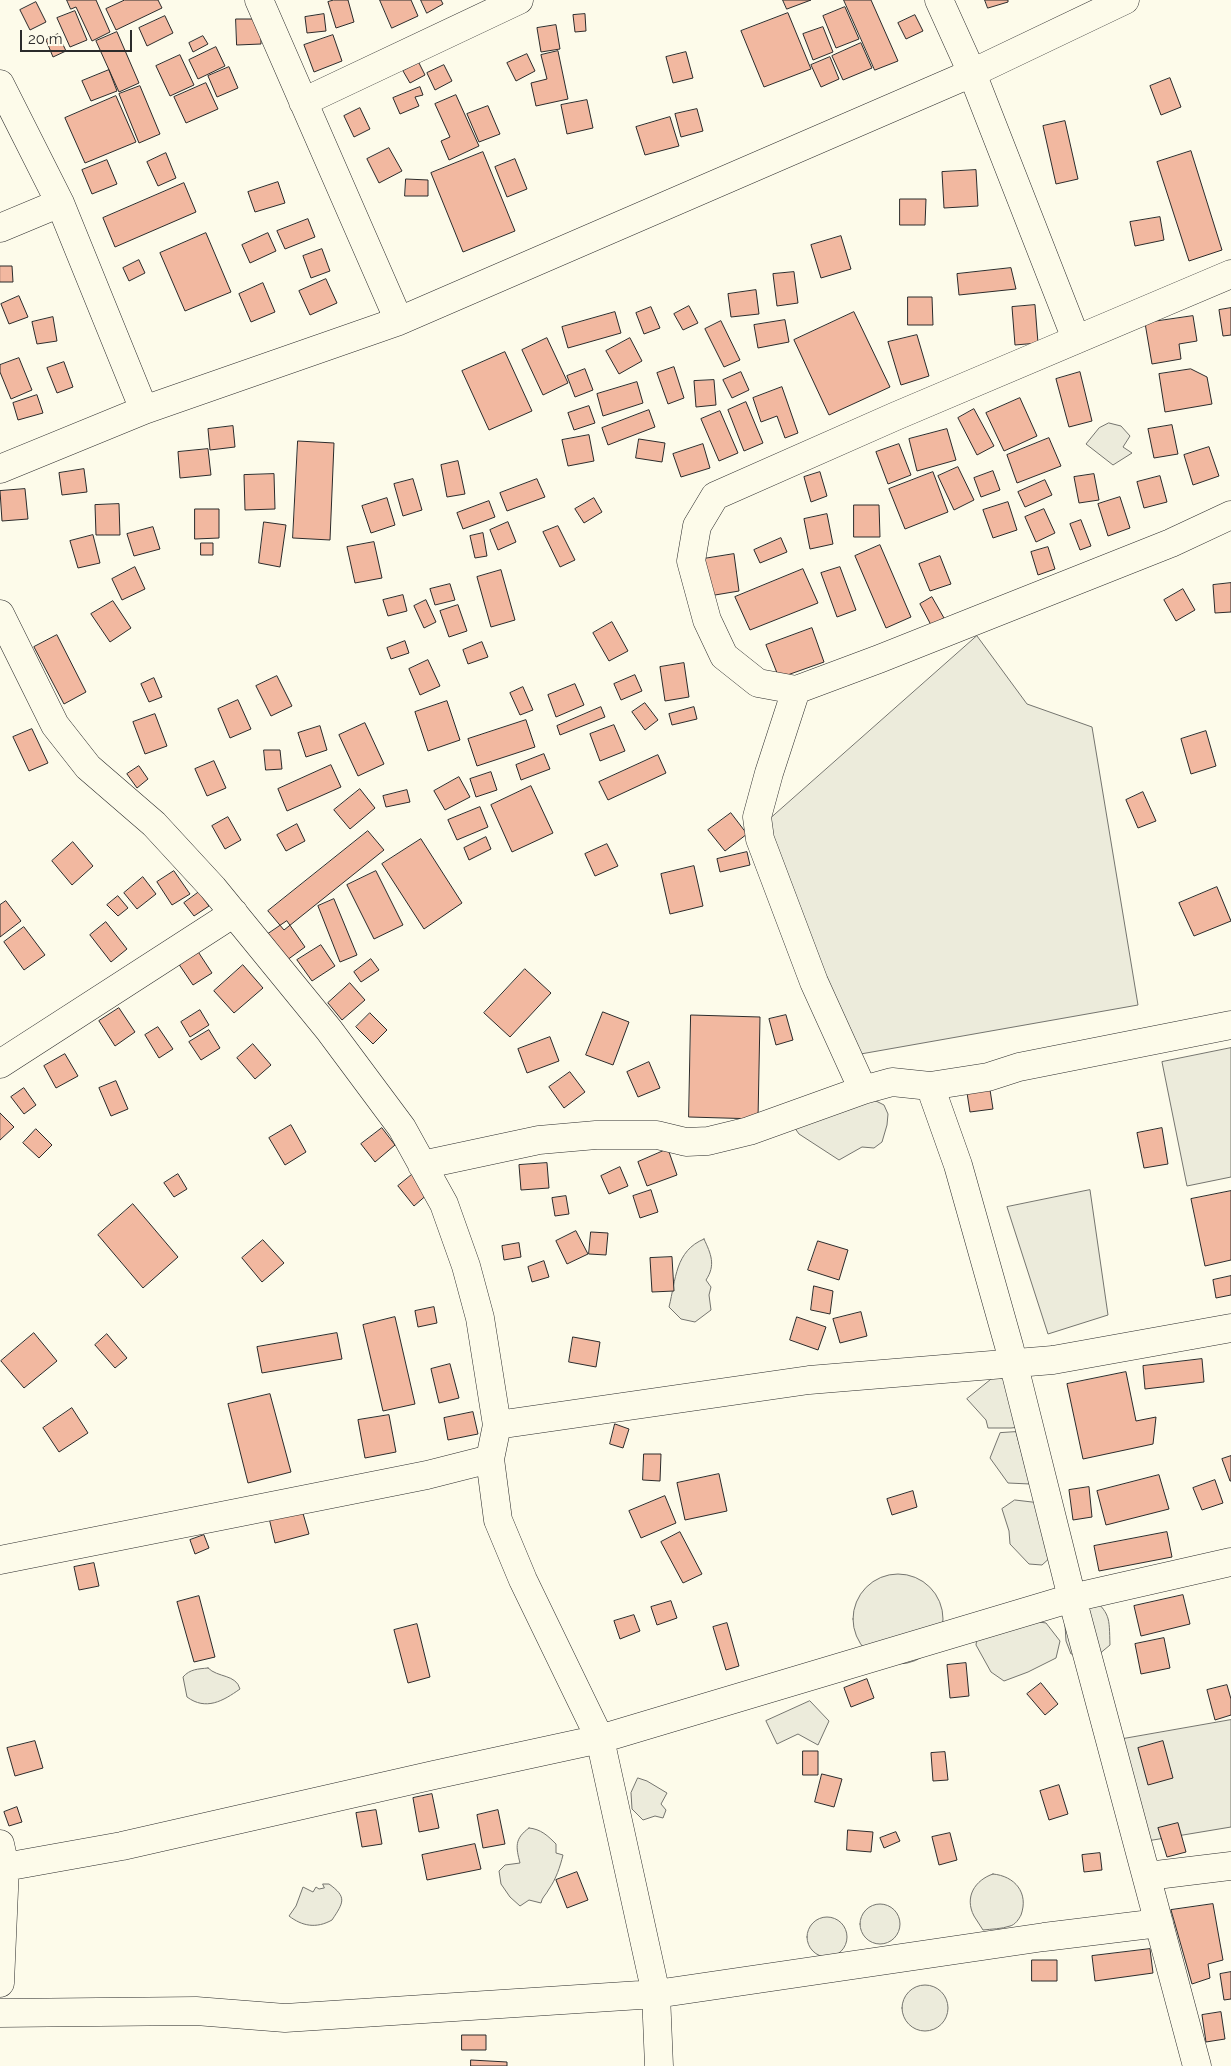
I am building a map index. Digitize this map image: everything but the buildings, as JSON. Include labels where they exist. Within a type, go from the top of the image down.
[{"type":"street","points":[[259,0],[399,320]]},
{"type":"street","points":[[303,102],[519,0]]},
{"type":"street","points":[[939,0],[972,73],[1076,339]]},
{"type":"street","points":[[0,469],[144,410],[399,320],[972,73],[1125,0]]},
{"type":"street","points":[[0,84],[60,203],[144,410]]},
{"type":"street","points":[[0,228],[60,203]]},
{"type":"street","points":[[1231,274],[896,416],[715,496],[697,526],[691,561],[707,620],[724,656],[758,683],[796,690],[1171,543],[1231,515]]},
{"type":"street","points":[[0,614],[55,725],[88,767],[154,824],[234,913],[329,1030],[402,1128],[444,1204],[466,1266],[480,1318],[497,1425],[490,1458],[498,1520],[523,1580],[600,1739],[656,1994],[659,2066]]},
{"type":"street","points":[[796,690],[769,772],[757,817],[760,839],[814,982],[863,1090]]},
{"type":"street","points":[[0,1064],[234,913]]},
{"type":"street","points":[[422,1164],[539,1140],[596,1135],[656,1135],[686,1142],[708,1141],[749,1131],[863,1090],[892,1082],[930,1086],[988,1076],[1019,1067],[1231,1025]]},
{"type":"street","points":[[930,1086],[958,1165],[1013,1364],[1072,1598],[1148,1876],[1197,2066]]},
{"type":"street","points":[[497,1425],[809,1380],[1053,1360],[1231,1328]]},
{"type":"street","points":[[0,1560],[427,1475],[490,1458]]},
{"type":"street","points":[[0,1983],[3,1856],[122,1846],[600,1739],[1072,1598],[1231,1562]]},
{"type":"street","points":[[1148,1876],[1231,1866]]},
{"type":"street","points":[[0,2013],[196,2011],[285,2018],[656,1994],[1159,1922]]},
{"type":"shaded area","points":[[1109,423],[1121,426],[1130,436],[1123,447],[1132,453],[1113,465],[1086,444],[1099,428]]},
{"type":"shaded area","points":[[977,636],[1027,704],[1092,727],[1138,1005],[855,1055],[762,826]]},
{"type":"shaded area","points":[[1231,1048],[1231,1177],[1187,1186],[1162,1062]]},
{"type":"shaded area","points":[[874,1100],[884,1105],[888,1114],[882,1142],[874,1148],[862,1147],[839,1160],[799,1134],[792,1124]]},
{"type":"shaded area","points":[[1090,1190],[1108,1315],[1048,1334],[1007,1207]]},
{"type":"shaded area","points":[[704,1239],[712,1264],[706,1280],[711,1287],[709,1295],[711,1310],[695,1322],[681,1319],[669,1307],[678,1267],[682,1258],[694,1244]]},
{"type":"shaded area","points":[[994,1377],[1005,1377],[1040,1425],[988,1428],[986,1420],[967,1399]]},
{"type":"shaded area","points":[[1016,1432],[1030,1484],[1008,1483],[990,1458],[1000,1433]]},
{"type":"shaded area","points":[[1015,1500],[1049,1504],[1053,1555],[1042,1565],[1029,1564],[1010,1544],[1009,1531],[1002,1509]]},
{"type":"shaded area","points":[[898,1574],[915,1578],[930,1587],[939,1602],[943,1619],[939,1636],[930,1651],[915,1660],[898,1664],[881,1660],[866,1651],[857,1636],[853,1619],[857,1602],[866,1587],[881,1578]]},
{"type":"shaded area","points":[[1089,1594],[1107,1616],[1110,1645],[1098,1655],[1071,1654],[1066,1641],[1064,1608]]},
{"type":"shaded area","points":[[1013,1618],[1046,1623],[1060,1641],[1056,1658],[1004,1681],[991,1672],[976,1645],[977,1637]]},
{"type":"shaded area","points":[[208,1668],[231,1678],[238,1684],[240,1689],[221,1700],[208,1704],[194,1701],[187,1697],[183,1677],[191,1671]]},
{"type":"shaded area","points":[[810,1701],[829,1721],[818,1745],[798,1734],[777,1744],[766,1721]]},
{"type":"shaded area","points":[[1231,1720],[1231,1827],[1141,1842],[1123,1739]]},
{"type":"shaded area","points":[[638,1778],[667,1793],[661,1804],[666,1810],[663,1818],[655,1816],[643,1820],[632,1809],[631,1793]]},
{"type":"shaded area","points":[[529,1828],[541,1831],[556,1844],[556,1853],[563,1855],[556,1877],[541,1903],[529,1900],[520,1906],[510,1897],[501,1884],[499,1871],[505,1865],[520,1863],[517,1844],[524,1832]]},
{"type":"shaded area","points":[[993,1874],[1001,1875],[1014,1882],[1021,1893],[1023,1907],[1020,1917],[1014,1924],[1004,1928],[983,1930],[971,1909],[971,1896],[976,1885],[981,1880]]},
{"type":"shaded area","points":[[323,1884],[329,1884],[335,1889],[342,1900],[332,1920],[320,1925],[309,1925],[289,1916],[296,1906],[303,1887],[313,1892],[316,1887],[319,1889],[324,1888]]},
{"type":"shaded area","points":[[876,1904],[884,1904],[891,1907],[897,1913],[900,1924],[897,1935],[891,1941],[884,1944],[876,1944],[869,1941],[863,1935],[860,1928],[860,1920],[863,1913],[869,1907]]},
{"type":"shaded area","points":[[831,1917],[838,1920],[844,1926],[847,1937],[846,1945],[838,1954],[831,1957],[823,1957],[816,1954],[808,1945],[807,1933],[810,1926],[819,1918]]},
{"type":"shaded area","points":[[920,1985],[930,1985],[942,1991],[947,1999],[947,2017],[942,2025],[934,2030],[920,2031],[912,2028],[905,2021],[902,2013],[902,2003],[905,1995],[912,1988]]}]
